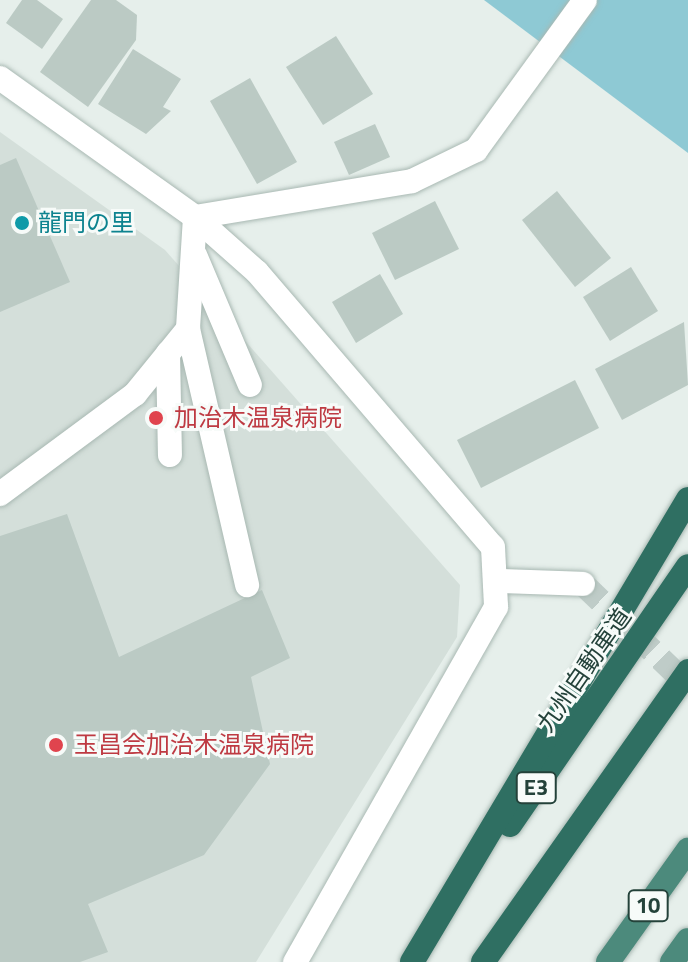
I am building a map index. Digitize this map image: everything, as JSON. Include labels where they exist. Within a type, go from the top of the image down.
[{"type":"highway","points":[[413,962],[688,499]]},
{"type":"highway","name":"九州自動車道","points":[[413,962],[658,614],[688,566]]},
{"type":"highway","name":"E3","points":[[483,962],[688,671]]},
{"type":"highway","name":"10","points":[[608,962],[688,850]]},
{"type":"highway","name":"10","points":[[672,962],[688,940]]},
{"type":"street","points":[[195,217],[412,181],[476,150],[585,0]]},
{"type":"street","points":[[0,78],[195,217],[257,272],[419,457],[493,547],[499,581],[496,607],[455,687],[295,962]]},
{"type":"street","points":[[195,217],[188,329],[247,585]]},
{"type":"street","points":[[192,248],[250,385]]},
{"type":"street","points":[[0,494],[135,394],[188,329]]},
{"type":"street","points":[[168,353],[170,455]]},
{"type":"street","points":[[499,581],[583,584]]},
{"type":"shaded area","name":"加治木温泉病院","points":[[0,132],[165,250],[460,585],[457,637],[256,962],[0,962]]},
{"type":"water","points":[[484,0],[688,0],[688,153]]},
{"type":"building","points":[[22,0],[37,0],[63,19],[42,49],[6,23]]},
{"type":"building","points":[[91,0],[116,0],[137,15],[136,40],[88,107],[40,72]]},
{"type":"building","points":[[336,36],[373,94],[323,125],[286,67]]},
{"type":"building","points":[[133,49],[181,79],[163,107],[171,111],[146,134],[98,104]]},
{"type":"building","points":[[250,78],[297,162],[257,184],[210,101]]},
{"type":"building","points":[[375,124],[390,157],[349,175],[334,142]]},
{"type":"building","name":"龍門の里","points":[[16,158],[70,282],[0,312],[0,165]]},
{"type":"building","points":[[557,191],[611,258],[575,287],[522,220]]},
{"type":"building","points":[[435,201],[459,249],[395,280],[372,233]]},
{"type":"building","points":[[631,267],[658,311],[610,341],[583,297]]},
{"type":"building","points":[[380,274],[403,314],[356,343],[332,302]]},
{"type":"building","points":[[684,322],[688,385],[622,420],[595,369]]},
{"type":"building","points":[[575,380],[599,428],[481,488],[457,440]]},
{"type":"building","points":[[67,514],[119,657],[262,590],[290,658],[251,677],[270,764],[204,855],[88,904],[108,952],[80,962],[0,962],[0,536]]},
{"type":"tunnel","points":[[583,584],[688,685]]},
{"type":"place","name":"龍門の里","points":[[22,223]]},
{"type":"place","name":"加治木温泉病院","points":[[156,418]]},
{"type":"place","name":"玉昌会加治木温泉病院","points":[[56,745]]}]
